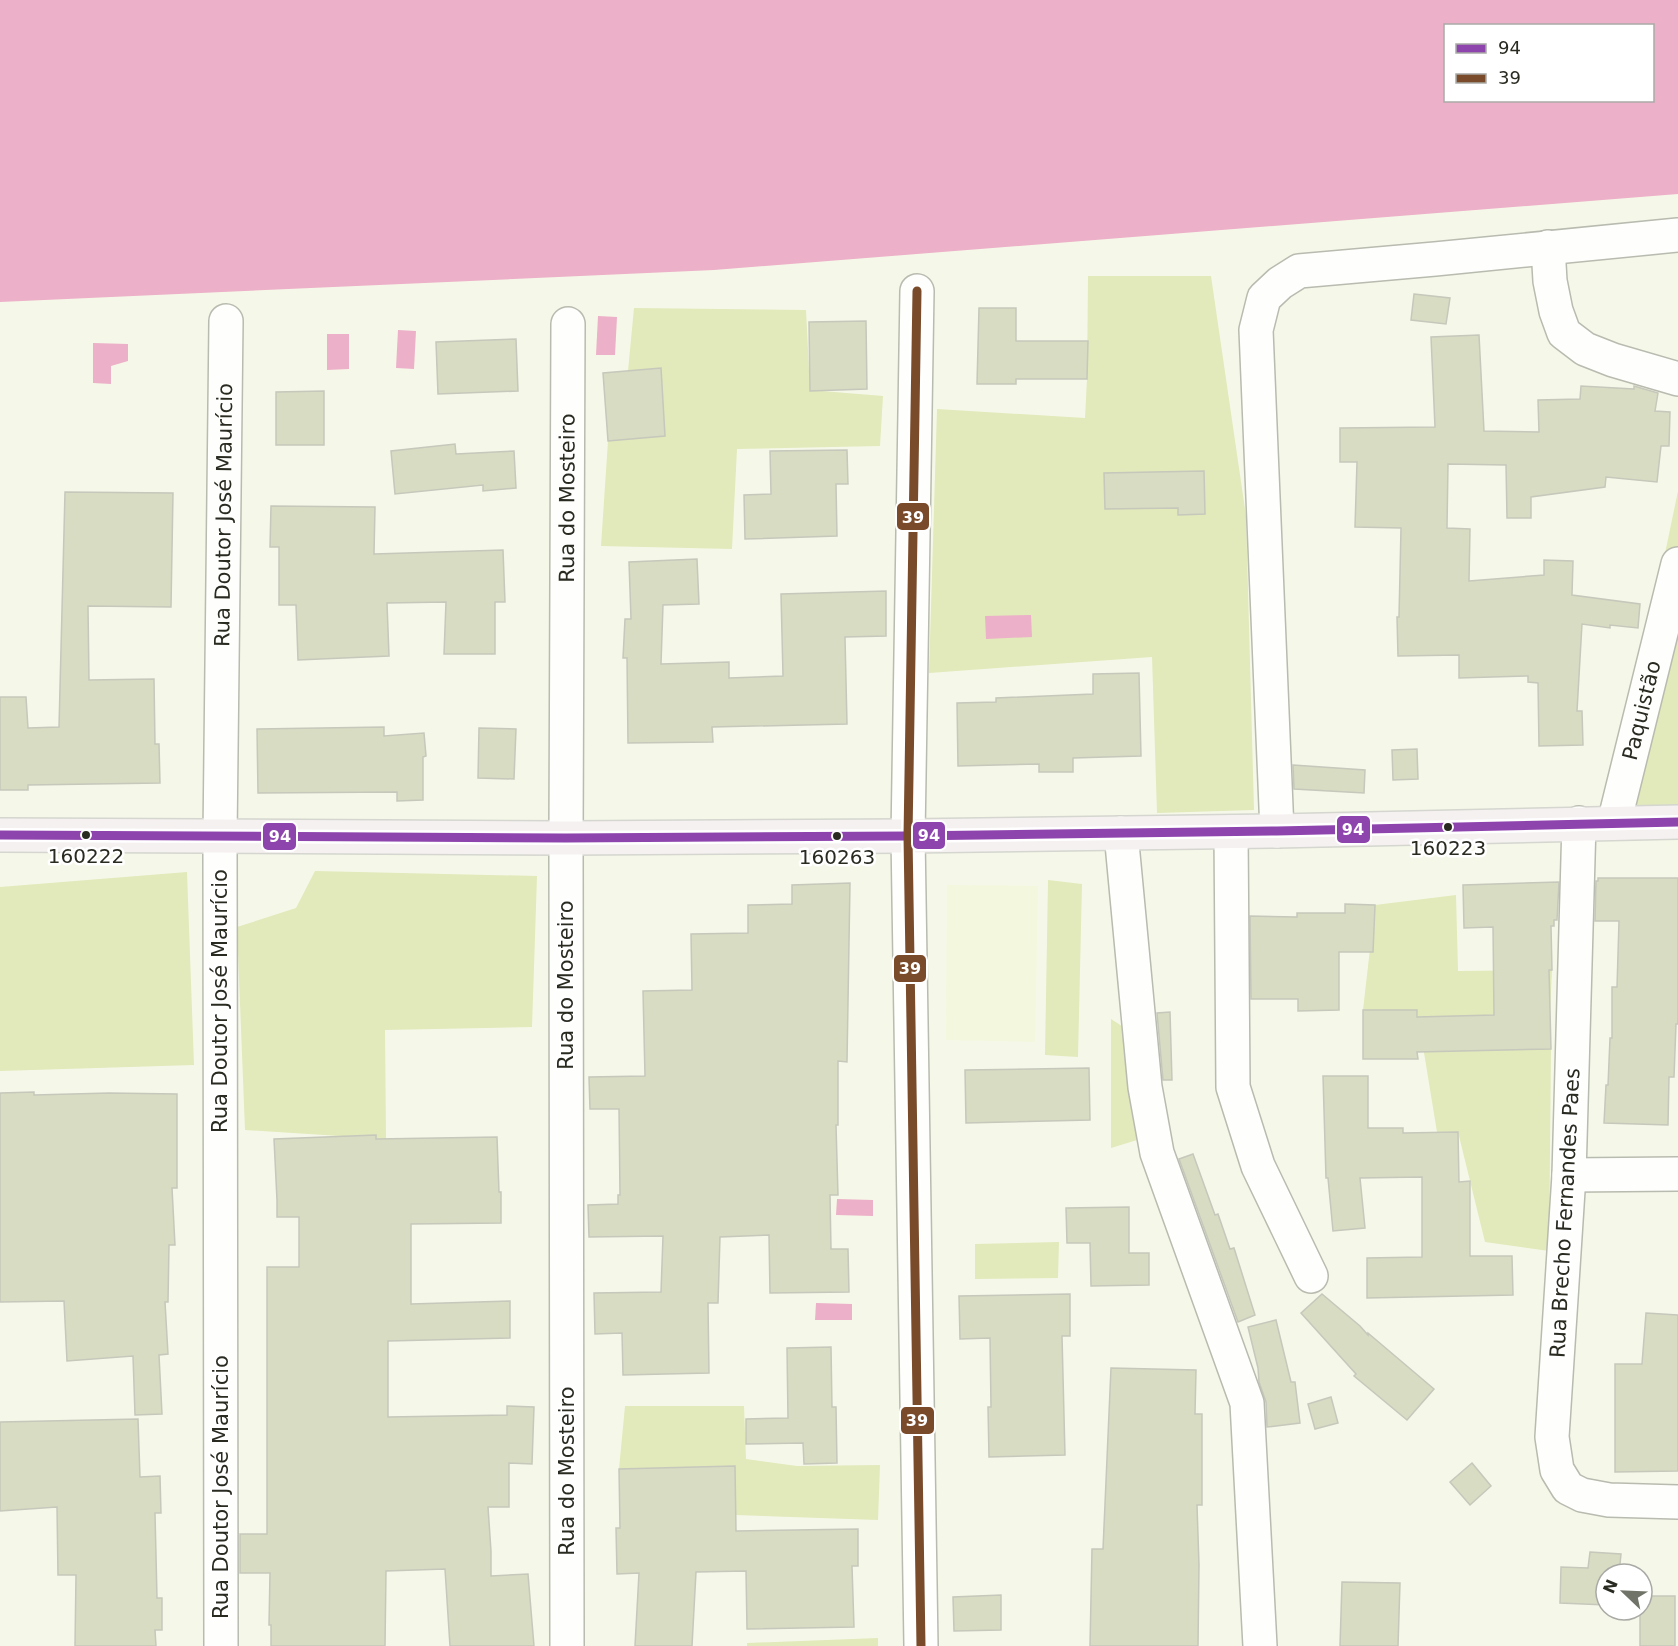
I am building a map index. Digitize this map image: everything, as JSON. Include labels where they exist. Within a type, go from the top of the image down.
[{"type":"main road","points":[[0,835],[566,838],[908,836],[1232,832],[1678,822]]},
{"type":"street","points":[[1277,831],[1256,330],[1264,298],[1280,283],[1299,271],[1678,235]]},
{"type":"street","points":[[1548,247],[1550,281],[1556,311],[1564,333],[1585,349],[1612,360],[1678,379]]},
{"type":"street","points":[[917,291],[908,836],[921,1646]]},
{"type":"street","name":"Rua Doutor José Maurício","points":[[221,1646],[220,837],[226,321]]},
{"type":"street","name":"Rua do Mosteiro","points":[[567,1646],[568,324]]},
{"type":"street","name":"Paquistão","points":[[1614,823],[1678,564]]},
{"type":"street","name":"Rua Brecho Fernandes Paes","points":[[1579,823],[1569,1175],[1552,1437],[1557,1470],[1568,1488],[1582,1495],[1608,1500],[1678,1502]]},
{"type":"street","points":[[1232,832],[1233,1087],[1258,1166],[1311,1276]]},
{"type":"street","points":[[1121,833],[1145,1087],[1157,1153],[1248,1403],[1260,1646]]},
{"type":"street","points":[[1569,1175],[1678,1174]]},
{"type":"shaded area","points":[[0,0],[1678,0],[1678,194],[714,270],[0,302]]},
{"type":"shaded area","points":[[598,316],[617,317],[615,355],[596,355]]},
{"type":"shaded area","points":[[398,330],[416,331],[414,369],[396,368]]},
{"type":"shaded area","points":[[327,334],[349,334],[349,369],[327,370]]},
{"type":"shaded area","points":[[93,343],[128,344],[128,361],[111,366],[111,384],[93,383]]},
{"type":"shaded area","points":[[1031,615],[1032,637],[986,639],[985,616]]},
{"type":"shaded area","points":[[947,885],[1038,886],[1035,1042],[946,1040]]},
{"type":"shaded area","points":[[837,1199],[873,1200],[873,1216],[836,1215]]},
{"type":"shaded area","points":[[816,1303],[852,1304],[852,1320],[815,1320]]},
{"type":"green space","points":[[1088,276],[1211,276],[1246,516],[1254,810],[1157,813],[1152,657],[929,673],[937,409],[1085,418]]},
{"type":"green space","points":[[634,308],[806,310],[810,390],[883,396],[880,446],[737,449],[732,549],[601,546],[608,441],[665,436],[661,369],[628,371]]},
{"type":"green space","points":[[1678,491],[1678,809],[1612,808]]},
{"type":"green space","points":[[315,871],[537,876],[532,1027],[385,1030],[386,1139],[245,1130],[237,927],[296,908]]},
{"type":"green space","points":[[187,872],[194,1065],[0,1071],[0,887]]},
{"type":"green space","points":[[1048,880],[1082,884],[1078,1057],[1045,1055]]},
{"type":"green space","points":[[1456,895],[1458,971],[1552,970],[1550,1013],[1457,1016],[1551,1049],[1549,1251],[1485,1242],[1458,1132],[1437,1132],[1417,1010],[1363,1010],[1375,905]]},
{"type":"green space","points":[[1111,1019],[1128,1030],[1137,1140],[1111,1148]]},
{"type":"green space","points":[[1059,1242],[1058,1278],[975,1279],[975,1244]]},
{"type":"green space","points":[[625,1406],[744,1406],[746,1459],[797,1466],[880,1465],[878,1520],[735,1515],[735,1466],[619,1469]]},
{"type":"green space","points":[[878,1638],[878,1646],[747,1646],[747,1643]]},
{"type":"building","points":[[1414,294],[1450,298],[1446,324],[1411,320]]},
{"type":"building","points":[[979,308],[1016,308],[1016,341],[1088,341],[1087,379],[1016,379],[1016,384],[977,384]]},
{"type":"building","points":[[866,321],[867,389],[810,391],[809,322]]},
{"type":"building","points":[[1479,335],[1484,431],[1539,432],[1538,400],[1580,399],[1581,386],[1634,389],[1634,386],[1658,393],[1655,411],[1670,412],[1669,446],[1661,446],[1657,482],[1606,477],[1605,487],[1531,497],[1531,518],[1507,518],[1506,465],[1448,464],[1447,528],[1470,529],[1469,581],[1544,575],[1544,560],[1573,561],[1572,595],[1640,604],[1638,628],[1610,625],[1610,628],[1582,624],[1577,711],[1582,711],[1583,745],[1539,746],[1538,683],[1528,682],[1528,676],[1459,678],[1459,655],[1398,656],[1397,617],[1399,617],[1401,528],[1355,527],[1357,462],[1340,462],[1340,428],[1435,427],[1431,337]]},
{"type":"building","points":[[516,339],[518,391],[438,394],[436,342]]},
{"type":"building","points":[[661,368],[665,436],[608,441],[603,373]]},
{"type":"building","points":[[324,391],[324,445],[276,445],[276,392]]},
{"type":"building","points":[[455,444],[456,454],[514,451],[516,488],[483,491],[483,485],[395,494],[391,451]]},
{"type":"building","points":[[847,450],[848,484],[836,484],[837,536],[745,539],[744,495],[771,494],[770,451]]},
{"type":"building","points":[[1204,471],[1205,514],[1178,515],[1178,508],[1105,509],[1104,473]]},
{"type":"building","points":[[65,492],[173,493],[171,607],[88,606],[89,680],[154,679],[155,744],[159,744],[160,783],[28,785],[28,790],[0,790],[0,697],[26,697],[28,728],[59,727]]},
{"type":"building","points":[[271,506],[375,507],[374,554],[503,550],[505,602],[495,602],[495,654],[444,654],[446,602],[387,603],[389,656],[298,660],[296,605],[279,605],[279,547],[270,547]]},
{"type":"building","points":[[697,559],[699,604],[663,605],[661,664],[729,662],[729,678],[783,676],[781,594],[886,591],[886,636],[845,637],[847,724],[712,727],[713,742],[628,743],[627,658],[623,658],[625,619],[631,619],[629,562]]},
{"type":"building","points":[[1139,673],[1141,756],[1073,758],[1073,772],[1039,772],[1039,764],[958,766],[957,703],[996,702],[996,698],[1093,694],[1093,674]]},
{"type":"building","points":[[384,727],[384,736],[424,733],[426,756],[423,757],[423,800],[397,801],[397,792],[258,793],[257,729]]},
{"type":"building","points":[[479,728],[516,729],[514,779],[478,778]]},
{"type":"building","points":[[1417,749],[1418,779],[1393,780],[1392,750]]},
{"type":"building","points":[[1293,765],[1365,770],[1364,793],[1294,789]]},
{"type":"building","points":[[1598,878],[1678,878],[1678,1024],[1676,1024],[1674,1077],[1669,1077],[1668,1125],[1604,1123],[1610,1038],[1612,1038],[1612,987],[1617,987],[1619,921],[1595,921]]},
{"type":"building","points":[[1559,882],[1557,920],[1554,920],[1554,926],[1551,926],[1552,970],[1549,970],[1551,1049],[1417,1052],[1418,1059],[1363,1059],[1363,1010],[1417,1010],[1417,1017],[1494,1015],[1493,927],[1464,928],[1463,885]]},
{"type":"building","points":[[850,883],[847,1062],[838,1061],[838,1125],[836,1125],[838,1195],[830,1195],[831,1249],[848,1249],[849,1292],[770,1293],[769,1235],[720,1237],[718,1303],[708,1303],[709,1373],[623,1375],[622,1333],[595,1334],[594,1293],[661,1292],[663,1236],[589,1237],[588,1205],[618,1204],[618,1195],[620,1195],[619,1109],[590,1109],[589,1077],[645,1076],[643,991],[692,990],[691,934],[748,933],[748,905],[792,904],[792,885]]},
{"type":"building","points":[[1345,904],[1375,905],[1373,952],[1339,952],[1339,1010],[1298,1011],[1298,999],[1251,999],[1250,916],[1297,917],[1297,913],[1345,913]]},
{"type":"building","points":[[1170,1012],[1172,1080],[1163,1080],[1157,1013]]},
{"type":"building","points":[[1089,1068],[1090,1120],[966,1123],[965,1070]]},
{"type":"building","points":[[1323,1076],[1368,1076],[1368,1128],[1403,1128],[1403,1133],[1458,1132],[1459,1182],[1470,1181],[1470,1256],[1512,1256],[1513,1295],[1367,1298],[1367,1258],[1422,1257],[1422,1177],[1360,1178],[1365,1228],[1333,1231],[1328,1178],[1326,1178]]},
{"type":"building","points":[[34,1092],[34,1095],[177,1094],[177,1188],[172,1188],[175,1245],[169,1245],[168,1302],[165,1302],[168,1354],[159,1355],[162,1414],[135,1415],[133,1356],[67,1361],[64,1301],[0,1302],[0,1093]]},
{"type":"building","points":[[376,1135],[376,1139],[497,1137],[501,1223],[411,1224],[411,1304],[510,1301],[510,1338],[388,1341],[388,1417],[507,1415],[507,1406],[534,1407],[532,1464],[509,1463],[509,1507],[488,1507],[491,1576],[528,1574],[534,1646],[450,1646],[445,1569],[386,1571],[385,1646],[271,1646],[270,1573],[240,1573],[240,1534],[267,1534],[267,1267],[299,1267],[299,1217],[277,1217],[274,1139]]},
{"type":"building","points":[[1193,1154],[1215,1215],[1218,1214],[1230,1249],[1234,1248],[1255,1315],[1238,1322],[1179,1159]]},
{"type":"building","points":[[1129,1207],[1129,1253],[1149,1253],[1149,1285],[1091,1286],[1090,1243],[1067,1243],[1066,1208]]},
{"type":"building","points":[[1070,1294],[1070,1336],[1062,1336],[1065,1455],[989,1457],[990,1338],[960,1339],[959,1296]]},
{"type":"building","points":[[1322,1294],[1434,1389],[1407,1420],[1354,1376],[1356,1374],[1301,1313]]},
{"type":"building","points":[[1646,1313],[1678,1315],[1678,1471],[1615,1472],[1615,1364],[1642,1364]]},
{"type":"building","points":[[1276,1320],[1291,1382],[1295,1382],[1300,1423],[1267,1427],[1266,1402],[1259,1382],[1248,1327]]},
{"type":"building","points":[[831,1347],[832,1407],[836,1407],[837,1463],[804,1464],[803,1443],[746,1444],[746,1419],[788,1418],[787,1348]]},
{"type":"building","points":[[1111,1368],[1196,1370],[1195,1414],[1202,1414],[1202,1505],[1197,1505],[1198,1646],[1090,1646],[1092,1549],[1103,1549]]},
{"type":"building","points":[[1331,1397],[1338,1423],[1315,1429],[1308,1404]]},
{"type":"building","points":[[138,1419],[140,1477],[160,1476],[161,1513],[155,1513],[157,1598],[162,1598],[162,1630],[155,1630],[156,1646],[75,1646],[76,1575],[58,1575],[57,1507],[0,1511],[0,1422]]},
{"type":"building","points":[[1472,1463],[1491,1486],[1470,1505],[1450,1482]]},
{"type":"building","points":[[735,1466],[736,1531],[858,1529],[858,1566],[852,1566],[854,1627],[747,1629],[746,1571],[696,1572],[692,1646],[635,1646],[639,1573],[617,1574],[616,1528],[620,1528],[619,1469]]},
{"type":"building","points":[[1590,1552],[1621,1554],[1620,1562],[1594,1562],[1594,1604],[1560,1603],[1561,1567],[1588,1568]]},
{"type":"building","points":[[1342,1582],[1400,1583],[1398,1646],[1340,1646]]},
{"type":"building","points":[[1001,1595],[1001,1630],[954,1631],[953,1597]]},
{"type":"building","points":[[1654,1596],[1675,1596],[1675,1646],[1640,1646],[1640,1622],[1654,1622]]},
{"type":"transit line","name":"39","points":[[917,291],[908,836],[921,1646]]},
{"type":"transit line","name":"94","points":[[0,835],[566,838],[908,836],[1678,822]]},
{"type":"place","name":"160223","points":[[1448,827]]},
{"type":"place","name":"160222","points":[[86,835]]},
{"type":"place","name":"160263","points":[[837,836]]}]
